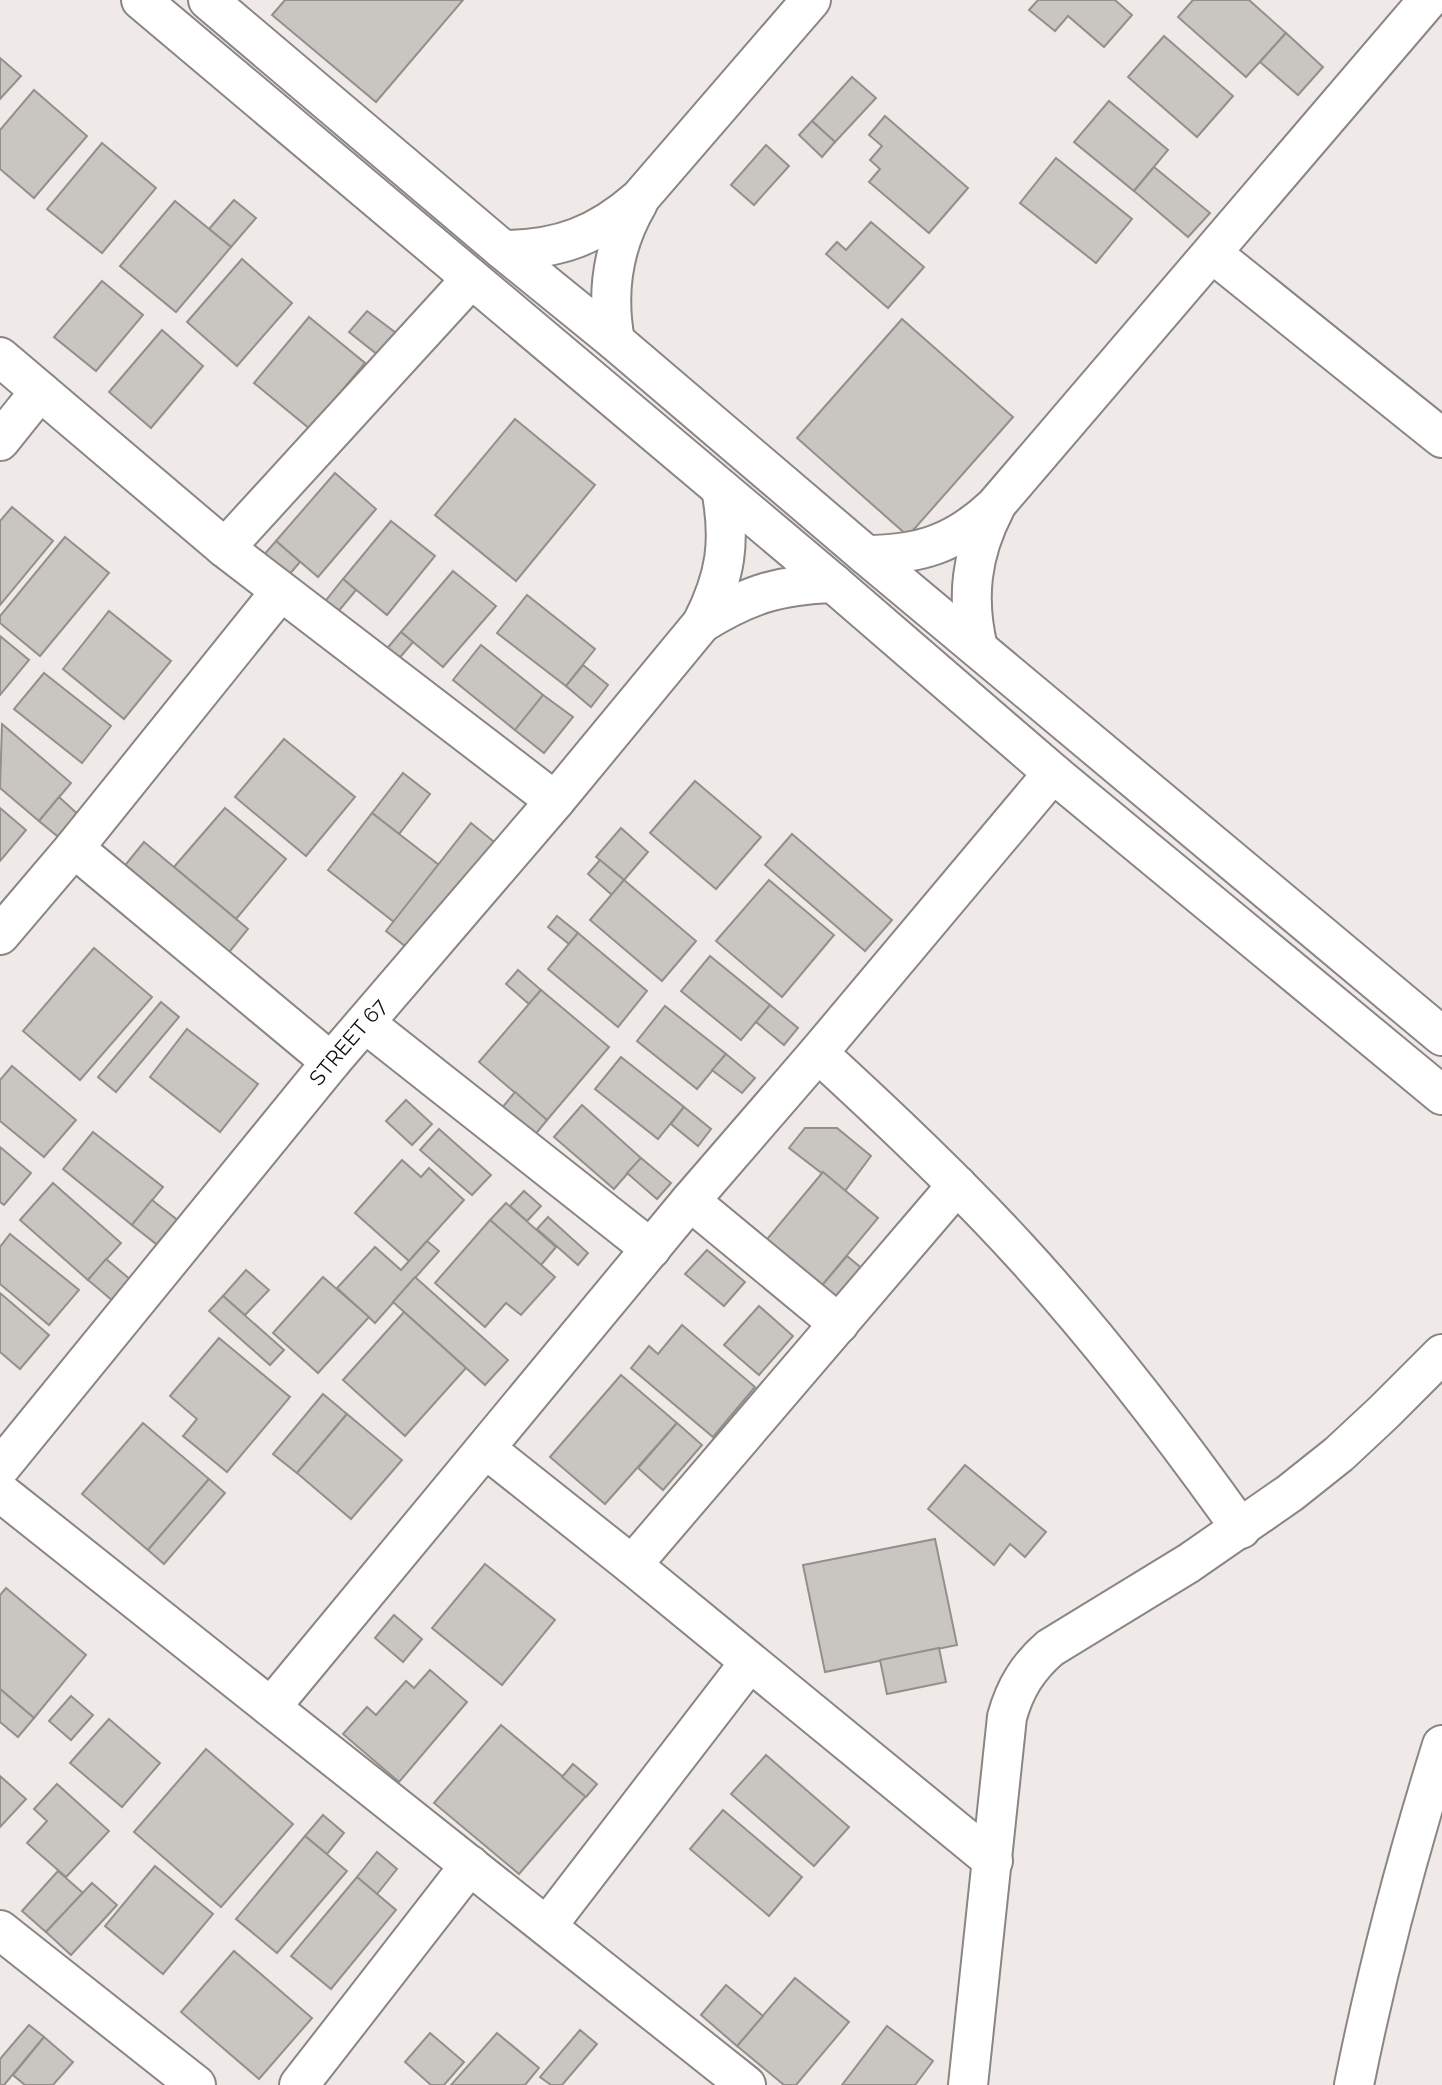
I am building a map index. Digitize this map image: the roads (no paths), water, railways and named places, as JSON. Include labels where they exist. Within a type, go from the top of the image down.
[{"type":"street","points":[[141,0],[833,583],[1053,773],[1442,1095]]},
{"type":"street","points":[[208,0],[1442,1036]]},
{"type":"street","points":[[503,250],[529,250],[578,239],[621,215],[640,198],[811,0]]},
{"type":"street","points":[[866,555],[914,552],[936,546],[978,522],[995,506],[1428,0]]},
{"type":"street","points":[[615,341],[611,317],[613,267],[628,220],[640,198]]},
{"type":"street","points":[[1213,254],[1442,438]]},
{"type":"street","points":[[225,548],[471,279]]},
{"type":"street","points":[[0,357],[225,548],[555,801]]},
{"type":"street","points":[[0,441],[40,391]]},
{"type":"street","points":[[702,623],[715,598],[725,558],[727,516],[721,489]]},
{"type":"street","points":[[978,648],[972,624],[971,575],[984,528],[995,506]]},
{"type":"street","points":[[702,623],[732,605],[764,592],[798,584],[833,583]]},
{"type":"street","points":[[0,935],[74,848],[280,592]]},
{"type":"street","name":"STREET 67","points":[[0,1468],[331,1062],[555,801],[702,623]]},
{"type":"street","points":[[271,1707],[690,1201],[1053,773]]},
{"type":"street","points":[[74,848],[331,1062]]},
{"type":"street","points":[[365,1023],[651,1248]]},
{"type":"street","points":[[818,1053],[957,1185],[1078,1317],[1166,1426],[1241,1529]]},
{"type":"street","points":[[632,1565],[957,1185]]},
{"type":"street","points":[[690,1201],[839,1324]]},
{"type":"street","points":[[968,2085],[1007,1717],[1012,1697],[1022,1678],[1034,1661],[1050,1648],[1241,1529],[1290,1493],[1339,1454],[1442,1354]]},
{"type":"street","points":[[486,1449],[993,1861]]},
{"type":"street","points":[[0,1492],[746,2085]]},
{"type":"street","points":[[547,1926],[749,1663]]},
{"type":"street","points":[[1354,2085],[1374,1984],[1406,1862],[1442,1745]]},
{"type":"street","points":[[299,2085],[470,1866]]},
{"type":"street","points":[[0,1930],[197,2085]]}]
